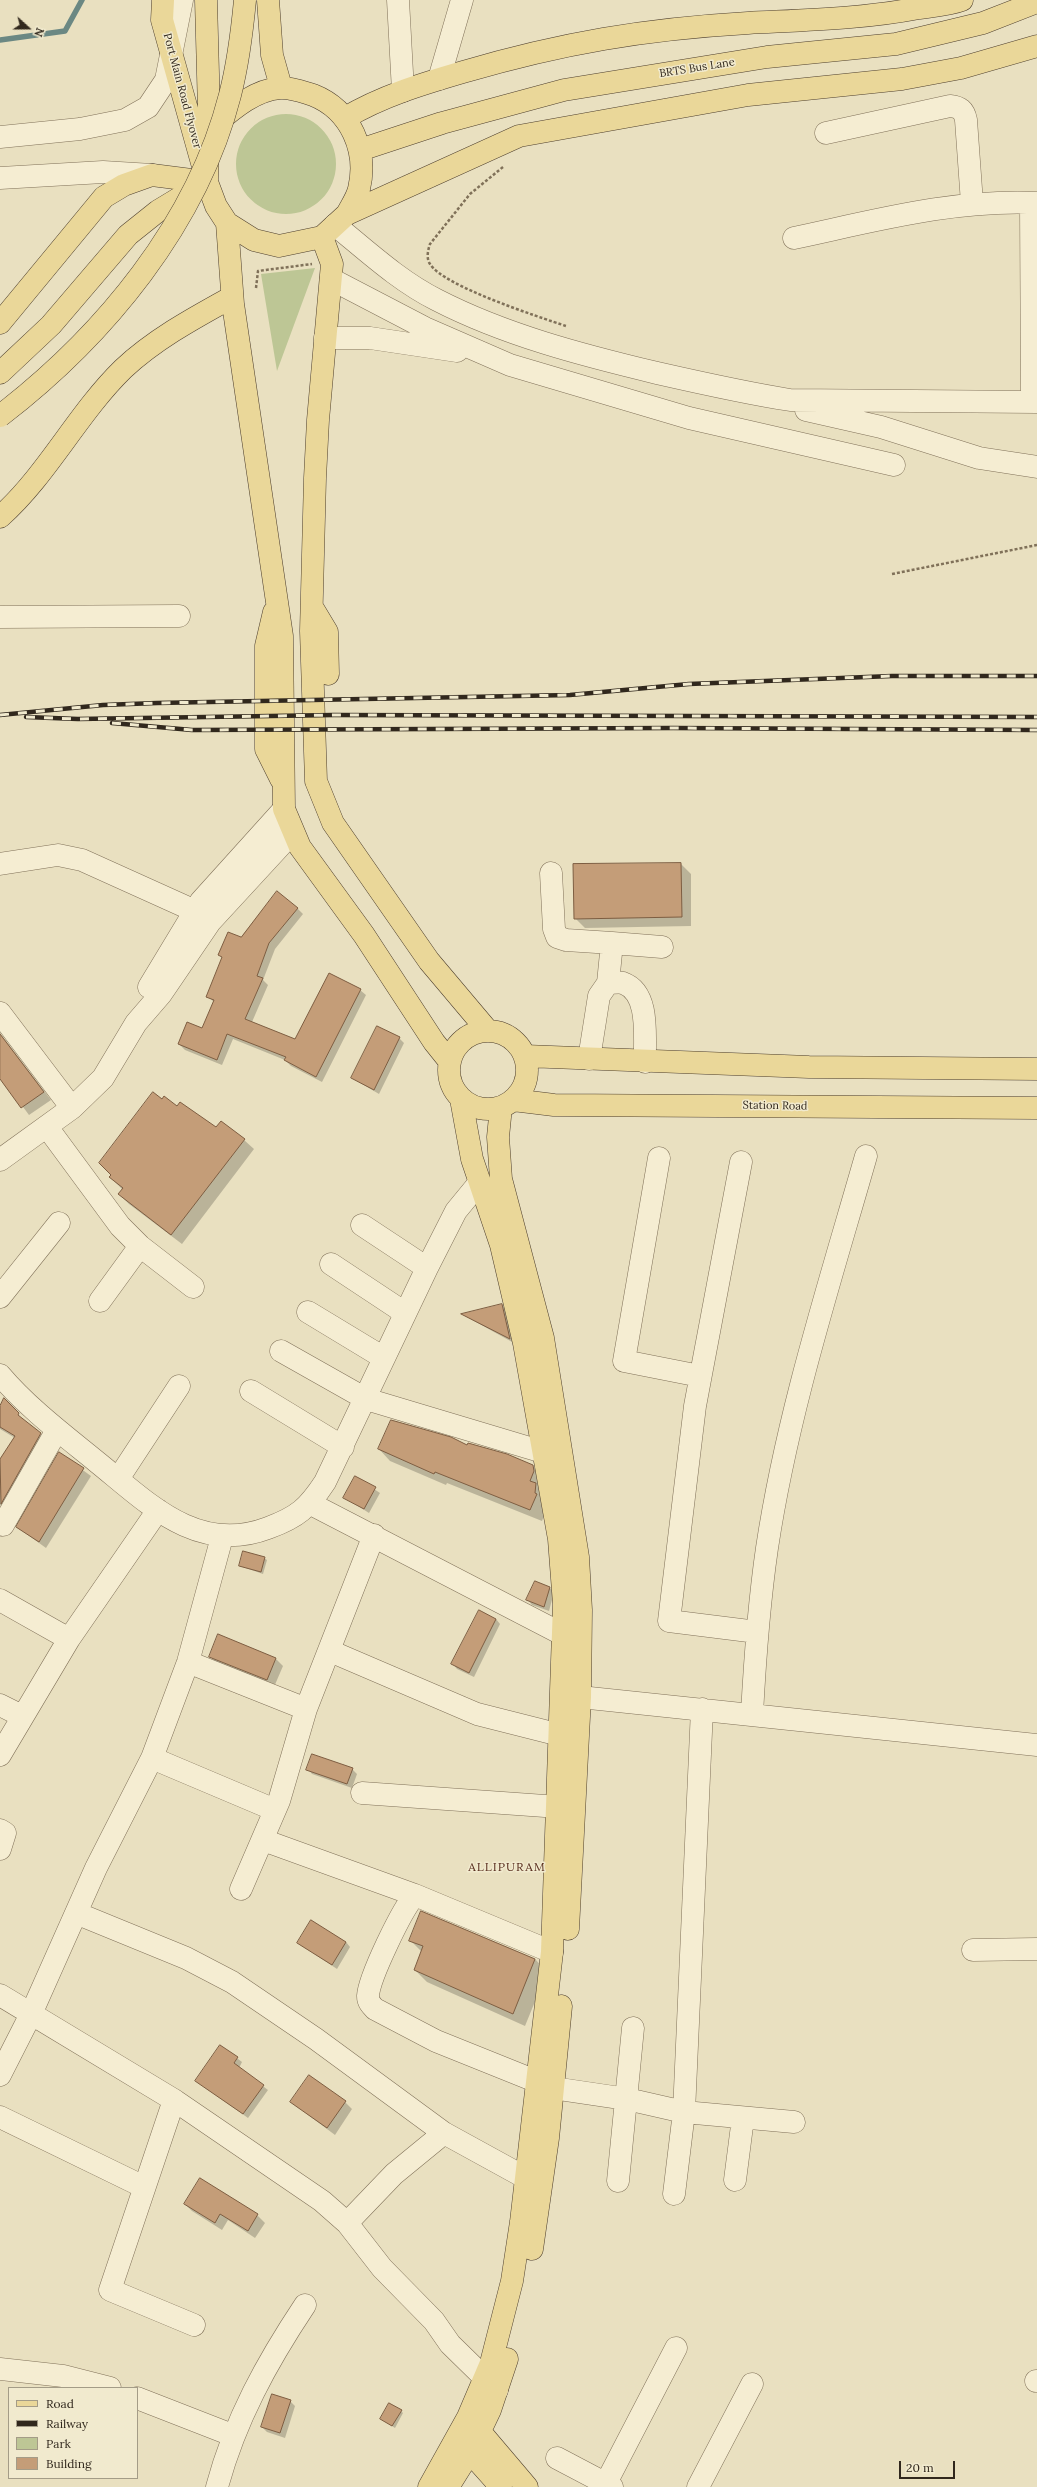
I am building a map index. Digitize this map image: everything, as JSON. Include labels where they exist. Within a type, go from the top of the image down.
[{"type":"main road","name":"Port Main Road Flyover","points":[[163,0],[162,20],[208,182],[216,206],[227,223]]},
{"type":"main road","name":"Port Main Road Flyover","points":[[206,0],[209,128],[208,182]]},
{"type":"main road","points":[[0,416],[58,366],[104,319],[137,279],[178,218],[210,155],[230,95],[245,0]]},
{"type":"main road","points":[[268,0],[272,55],[281,88]]},
{"type":"main road","points":[[345,118],[366,105],[403,91],[512,57],[620,34],[674,27],[883,15],[962,0]]},
{"type":"main road","name":"BRTS Bus Lane","points":[[360,150],[442,123],[564,90],[767,57],[896,44],[983,23],[1037,2]]},
{"type":"main road","points":[[227,223],[254,240],[279,246],[334,225],[519,136],[748,95],[902,79],[961,68],[1037,46]]},
{"type":"main road","points":[[209,128],[251,97],[281,88],[300,90],[324,100],[345,118],[357,139],[362,164],[359,190],[334,225],[331,279],[318,420],[312,607],[316,781],[324,803],[338,830],[429,961],[488,1031]]},
{"type":"main road","points":[[0,323],[104,197],[124,185],[152,175],[208,182]]},
{"type":"main road","points":[[0,373],[51,325],[128,235],[158,211],[208,182]]},
{"type":"main road","points":[[227,223],[232,297],[282,636],[284,809],[292,833],[300,847],[364,935],[434,1042],[450,1062]]},
{"type":"main road","points":[[0,517],[27,489],[89,408],[123,370],[171,331],[232,297]]},
{"type":"main road","points":[[461,1099],[472,1106],[486,1110],[507,1104],[523,1088],[526,1077],[525,1056],[516,1043],[503,1034],[488,1031],[471,1035],[457,1046],[450,1062],[451,1082],[461,1099],[479,1183],[499,1238],[524,1343],[559,1539],[564,1596],[580,1696],[571,1896],[545,2086],[526,2178],[512,2281],[494,2376]]},
{"type":"main road","points":[[525,1056],[809,1068],[1037,1069]]},
{"type":"main road","points":[[448,2487],[463,2445],[474,2424],[494,2376],[510,2352],[530,2264],[542,2190],[560,1735],[578,1557],[543,1338],[501,1179],[498,1136],[507,1104]]},
{"type":"main road","name":"Station Road","points":[[507,1104],[1037,1108]]},
{"type":"main road","points":[[474,2424],[527,2487]]},
{"type":"main road","points":[[429,2487],[463,2445]]},
{"type":"main road","points":[[463,2445],[501,2487]]},
{"type":"street","points":[[0,137],[80,129],[125,120],[148,107],[166,80],[182,0]]},
{"type":"street","points":[[398,0],[403,91]]},
{"type":"street","points":[[439,80],[462,0]]},
{"type":"street","points":[[826,133],[950,106],[957,107],[964,112],[966,120],[972,203]]},
{"type":"street","points":[[0,178],[103,172],[152,175]]},
{"type":"street","points":[[334,225],[411,285],[436,300],[496,326],[601,360],[755,395],[790,400],[1035,402],[1034,203],[972,203],[794,238]]},
{"type":"street","points":[[331,279],[407,320],[480,353],[535,373],[648,407],[894,465]]},
{"type":"street","points":[[325,338],[370,338],[480,353]]},
{"type":"street","points":[[790,400],[802,408],[881,428],[979,458],[1037,467]]},
{"type":"street","points":[[0,617],[178,616]]},
{"type":"street","points":[[136,1023],[146,991],[195,911],[202,901],[284,809]]},
{"type":"street","points":[[0,1160],[72,1108],[103,1078],[136,1023],[161,994],[210,922],[292,833]]},
{"type":"street","points":[[0,864],[58,855],[82,860],[195,911]]},
{"type":"street","points":[[552,873],[554,929],[557,937],[566,940],[662,946]]},
{"type":"street","points":[[589,1059],[599,996],[608,983],[612,943]]},
{"type":"street","points":[[608,983],[623,983],[638,994],[643,1011],[645,1062]]},
{"type":"street","points":[[0,1013],[72,1108]]},
{"type":"street","points":[[47,1127],[115,1221],[140,1246],[193,1287]]},
{"type":"street","points":[[752,1714],[757,1632],[767,1548],[780,1479],[824,1304],[866,1156]]},
{"type":"street","points":[[659,1158],[624,1361],[700,1376]]},
{"type":"street","points":[[741,1162],[700,1376],[669,1621],[757,1632]]},
{"type":"street","points":[[0,1375],[57,1430],[158,1510],[186,1526],[222,1537],[239,1537],[258,1532],[290,1519],[311,1504],[343,1447],[405,1313],[456,1212],[479,1183]]},
{"type":"street","points":[[0,1297],[59,1223]]},
{"type":"street","points":[[362,1225],[427,1268]]},
{"type":"street","points":[[100,1301],[140,1246]]},
{"type":"street","points":[[331,1264],[405,1313]]},
{"type":"street","points":[[308,1312],[384,1358]]},
{"type":"street","points":[[281,1351],[366,1399],[543,1452]]},
{"type":"street","points":[[118,1479],[179,1386]]},
{"type":"street","points":[[251,1391],[343,1447]]},
{"type":"street","points":[[3,1525],[57,1430]]},
{"type":"street","points":[[311,1504],[571,1636]]},
{"type":"street","points":[[0,1755],[69,1639],[158,1510]]},
{"type":"street","points":[[241,1889],[275,1810],[306,1710],[374,1535]]},
{"type":"street","points":[[0,2075],[31,2014],[96,1868],[152,1758],[188,1662],[222,1537]]},
{"type":"street","points":[[0,1600],[69,1639]]},
{"type":"street","points":[[330,1651],[477,1714],[560,1735]]},
{"type":"street","points":[[188,1662],[306,1710]]},
{"type":"street","points":[[580,1696],[1037,1745]]},
{"type":"street","points":[[0,1705],[22,1716]]},
{"type":"street","points":[[674,2194],[684,2112],[702,1709]]},
{"type":"street","points":[[152,1758],[275,1810]]},
{"type":"street","points":[[362,1793],[558,1807]]},
{"type":"street","points":[[0,1830],[5,1832],[0,1849]]},
{"type":"street","points":[[263,1840],[415,1896],[552,1952]]},
{"type":"street","points":[[415,1896],[403,1912],[379,1964],[368,1996],[370,2004],[375,2010],[436,2041],[545,2086],[627,2099],[684,2112],[794,2122]]},
{"type":"street","points":[[76,1913],[186,1958],[232,1982],[316,2040],[444,2133],[526,2178]]},
{"type":"street","points":[[973,1950],[1037,1949]]},
{"type":"street","points":[[0,1995],[174,2100],[322,2200],[347,2223],[382,2268],[434,2321],[450,2344],[494,2376]]},
{"type":"street","points":[[618,2182],[633,2028]]},
{"type":"street","points":[[174,2100],[110,2290],[194,2325]]},
{"type":"street","points":[[0,2117],[144,2187]]},
{"type":"street","points":[[735,2180],[744,2118]]},
{"type":"street","points":[[347,2223],[394,2174],[444,2133]]},
{"type":"street","points":[[217,2487],[232,2435],[269,2361],[305,2305]]},
{"type":"street","points":[[557,2458],[609,2485],[676,2348]]},
{"type":"street","points":[[0,2369],[63,2376],[106,2387]]},
{"type":"street","points":[[698,2487],[752,2384]]},
{"type":"street","points":[[138,2398],[232,2435]]},
{"type":"path","points":[[510,164],[470,194],[430,244],[427,252],[429,264],[437,272],[484,297],[570,328]]},
{"type":"path","points":[[256,288],[258,271],[314,264]]},
{"type":"path","points":[[892,574],[1037,545]]},
{"type":"green space","points":[[286,114],[305,117],[322,128],[333,145],[336,164],[333,183],[322,200],[305,211],[286,214],[267,211],[250,200],[239,183],[236,164],[239,145],[250,128],[267,117]]},
{"type":"green space","points":[[315,268],[277,371],[261,274]]},
{"type":"building","points":[[681,863],[682,917],[574,919],[573,864]]},
{"type":"building","points":[[277,891],[298,908],[269,943],[257,976],[263,978],[245,1019],[295,1039],[329,973],[361,989],[316,1077],[284,1060],[286,1057],[227,1034],[217,1060],[178,1044],[187,1022],[202,1028],[214,1000],[206,997],[222,957],[218,955],[228,932],[241,937]]},
{"type":"building","points":[[377,1026],[400,1037],[374,1090],[351,1078]]},
{"type":"building","points":[[0,1034],[44,1092],[21,1108],[0,1079]]},
{"type":"building","points":[[153,1092],[162,1099],[164,1096],[177,1106],[180,1102],[216,1127],[221,1121],[245,1139],[171,1235],[118,1194],[123,1188],[109,1177],[111,1175],[99,1163]]},
{"type":"building","points":[[502,1304],[510,1339],[461,1314]]},
{"type":"building","points":[[4,1398],[19,1413],[18,1415],[41,1433],[1,1504],[0,1459],[15,1436],[0,1427],[0,1406]]},
{"type":"building","points":[[391,1420],[451,1437],[467,1445],[468,1443],[507,1454],[533,1465],[534,1471],[530,1481],[536,1483],[535,1493],[537,1494],[530,1510],[435,1472],[434,1474],[378,1449]]},
{"type":"building","points":[[59,1452],[84,1468],[39,1542],[16,1527]]},
{"type":"building","points":[[355,1476],[376,1487],[364,1509],[343,1498]]},
{"type":"building","points":[[243,1551],[265,1557],[261,1572],[239,1566]]},
{"type":"building","points":[[535,1581],[550,1587],[544,1607],[526,1600]]},
{"type":"building","points":[[479,1610],[496,1619],[469,1673],[451,1664]]},
{"type":"building","points":[[218,1634],[276,1658],[267,1680],[209,1657]]},
{"type":"building","points":[[312,1754],[353,1768],[347,1784],[306,1770]]},
{"type":"building","points":[[421,1911],[535,1959],[513,2014],[414,1970],[423,1946],[409,1941]]},
{"type":"building","points":[[311,1920],[346,1942],[332,1965],[297,1943]]},
{"type":"building","points":[[220,2045],[238,2057],[234,2063],[264,2085],[243,2114],[195,2081]]},
{"type":"building","points":[[309,2075],[346,2101],[327,2128],[290,2102]]},
{"type":"building","points":[[200,2178],[258,2214],[248,2231],[220,2214],[215,2223],[184,2204]]},
{"type":"building","points":[[272,2394],[291,2400],[280,2433],[261,2427]]},
{"type":"building","points":[[389,2403],[402,2410],[392,2426],[380,2419]]},
{"type":"waterway","points":[[0,40],[65,31],[82,0]]},
{"type":"railway","points":[[0,715],[103,705],[570,695],[689,684],[892,676],[1037,676]]},
{"type":"railway","points":[[26,717],[78,719],[334,715],[1037,717]]},
{"type":"railway","points":[[112,723],[192,730],[673,728],[1037,730]]},
{"type":"district","name":"ALLIPURAM","points":[[507,1868]]}]
